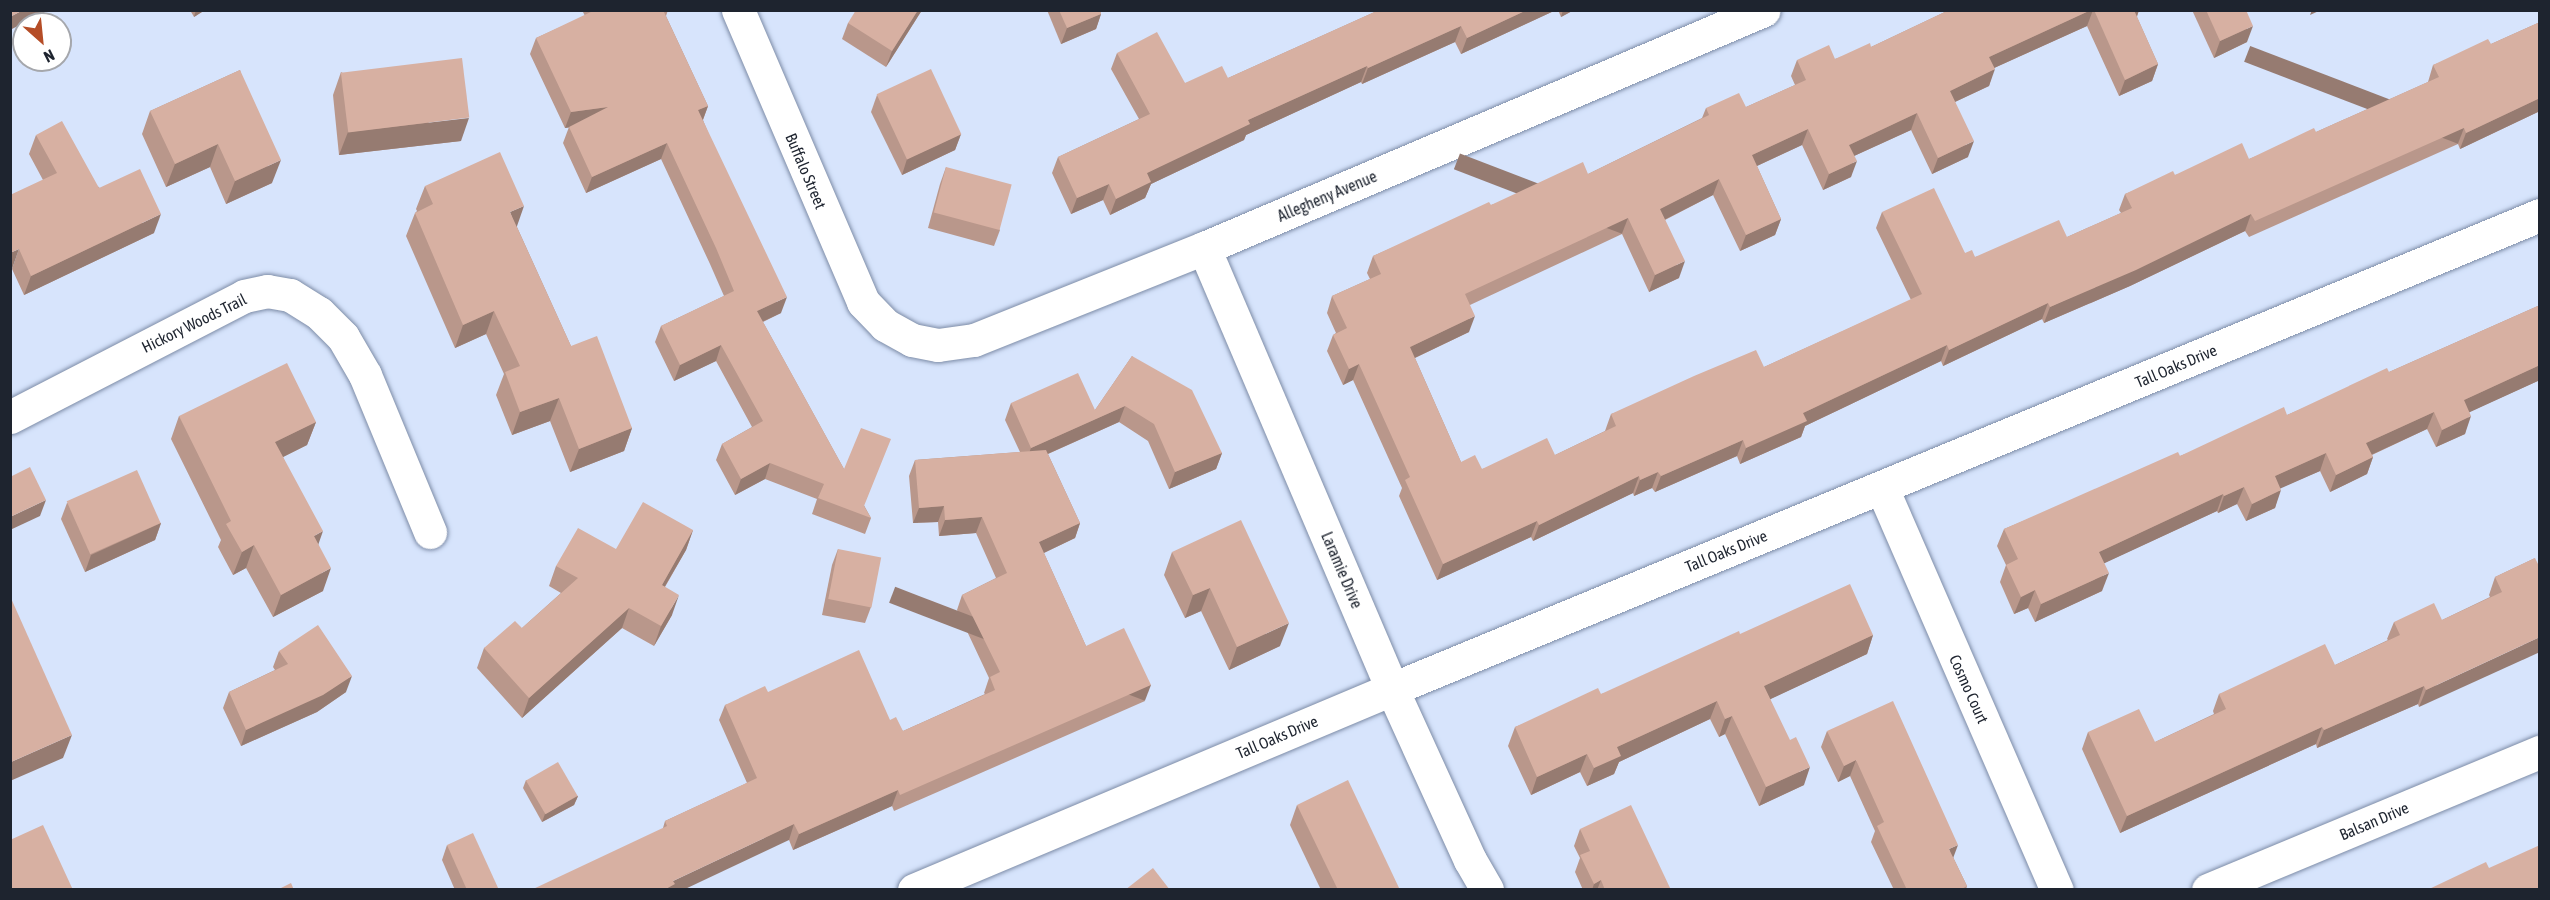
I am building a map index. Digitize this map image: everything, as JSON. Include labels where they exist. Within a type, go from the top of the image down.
[{"type":"street","name":"Buffalo Street","points":[[738,10],[863,302],[885,325]]},
{"type":"street","name":"Allegheny Avenue","points":[[885,325],[912,340],[938,345],[974,340],[1204,248],[1764,10]]},
{"type":"street","name":"Tall Oaks Drive","points":[[914,890],[953,882],[1392,689],[2540,215]]},
{"type":"street","name":"Laramie Drive","points":[[1204,248],[1392,689],[1470,860],[1487,890]]},
{"type":"street","name":"Hickory Woods Trail","points":[[10,417],[244,296],[267,291],[290,295],[319,313],[343,337],[365,375],[430,532]]},
{"type":"street","name":"Cosmo Court","points":[[1882,488],[2057,890]]},
{"type":"street","name":"Balsan Drive","points":[[2208,890],[2540,752]]},
{"type":"building","points":[[10,10],[23,10],[12,12],[10,17]]},
{"type":"building","points":[[595,10],[667,10],[664,12],[708,106],[698,110],[787,297],[757,311],[844,469],[861,428],[891,439],[864,506],[871,518],[818,498],[824,484],[770,463],[741,479],[722,444],[763,421],[721,345],[680,365],[661,326],[734,291],[716,248],[667,143],[592,177],[569,127],[608,107],[571,112],[536,38]]},
{"type":"building","points":[[856,10],[918,10],[892,51],[848,23]]},
{"type":"building","points":[[1059,10],[1100,10],[1101,14],[1067,28]]},
{"type":"building","points":[[1379,10],[1527,10],[1467,38],[1461,26],[1248,120],[1250,124],[1147,173],[1151,182],[1116,199],[1109,184],[1077,198],[1058,157],[1150,114],[1117,53],[1157,32],[1185,83],[1222,66],[1228,78]]},
{"type":"building","points":[[1949,10],[2091,10],[1989,57],[1995,69],[1950,91],[1974,141],[1938,158],[1917,113],[1849,145],[1857,161],[1829,174],[1808,129],[1752,155],[1781,219],[1746,235],[1719,179],[1660,209],[1685,261],[1655,275],[1628,218],[1465,294],[1475,316],[1410,347],[1461,462],[1475,455],[1482,469],[1547,438],[1555,455],[1616,426],[1611,414],[1694,376],[1756,350],[1764,367],[1922,294],[1882,212],[1934,188],[1965,253],[1972,250],[1975,257],[2059,220],[2067,237],[2132,208],[2125,194],[2173,171],[2175,175],[2242,143],[2249,159],[2314,128],[2316,132],[2439,77],[2433,65],[2488,39],[2491,44],[2540,22],[2540,98],[2466,133],[2464,128],[2255,221],[2251,214],[2136,270],[2050,307],[2048,303],[1949,350],[1947,345],[1803,413],[1807,421],[1746,448],[1743,440],[1661,476],[1658,472],[1640,480],[1639,476],[1539,525],[1537,521],[1443,564],[1405,480],[1410,477],[1359,364],[1349,369],[1333,335],[1347,328],[1332,296],[1381,274],[1373,256],[1489,202],[1491,205],[1583,162],[1588,174],[1709,115],[1706,108],[1739,93],[1746,107],[1806,80],[1797,60],[1829,45],[1835,59],[1870,43],[1871,47]]},
{"type":"building","points":[[2094,10],[2134,10],[2158,64],[2125,80]]},
{"type":"building","points":[[2206,10],[2246,10],[2253,26],[2220,41]]},
{"type":"building","points":[[462,58],[469,118],[348,132],[341,73]]},
{"type":"building","points":[[931,69],[961,134],[907,160],[877,94]]},
{"type":"building","points":[[240,70],[281,160],[235,181],[218,144],[175,164],[150,111]]},
{"type":"building","points":[[62,121],[99,188],[140,169],[161,214],[31,276],[19,249],[10,253],[10,195],[57,173],[36,135]]},
{"type":"building","points":[[500,152],[524,206],[510,212],[571,346],[597,336],[632,428],[579,449],[559,398],[520,412],[505,372],[520,366],[494,311],[463,325],[415,213],[433,204],[425,186]]},
{"type":"building","points":[[946,167],[1012,185],[1000,230],[934,212]]},
{"type":"building","points":[[2540,305],[2540,365],[2464,400],[2471,416],[2442,430],[2434,412],[2366,443],[2373,457],[2336,475],[2326,453],[2275,476],[2281,490],[2252,504],[2244,487],[2224,496],[2223,494],[2099,552],[2109,573],[2041,604],[2035,590],[2021,597],[2006,565],[2018,559],[2004,529],[2178,452],[2180,456],[2284,407],[2287,415],[2387,368],[2389,372]]},
{"type":"building","points":[[1132,356],[1192,390],[1222,453],[1175,472],[1154,424],[1125,406],[1031,448],[1011,403],[1078,373],[1095,410]]},
{"type":"building","points":[[287,363],[316,422],[275,442],[323,531],[314,536],[331,568],[281,595],[254,545],[242,552],[226,524],[231,521],[179,416]]},
{"type":"building","points":[[1046,450],[1080,523],[1039,542],[1086,646],[1124,628],[1151,685],[900,795],[898,790],[799,834],[794,824],[673,881],[675,884],[664,890],[531,890],[667,826],[665,821],[757,778],[725,705],[765,686],[768,692],[859,650],[890,720],[896,717],[903,731],[995,690],[990,677],[1000,672],[962,595],[1007,573],[982,517],[945,520],[944,506],[919,508],[915,460]]},
{"type":"building","points":[[30,467],[46,500],[10,517],[10,477]]},
{"type":"building","points":[[137,470],[161,523],[90,554],[67,501]]},
{"type":"building","points":[[643,502],[693,530],[662,585],[679,595],[661,626],[629,608],[529,698],[484,648],[515,621],[522,628],[578,578],[556,566],[578,528],[616,549]]},
{"type":"building","points":[[1241,520],[1289,623],[1237,647],[1210,588],[1193,595],[1172,552]]},
{"type":"building","points":[[838,549],[881,557],[871,607],[828,599]]},
{"type":"building","points":[[2535,558],[2540,568],[2540,637],[2426,690],[2424,686],[2324,730],[2322,727],[2127,816],[2088,732],[2139,709],[2155,742],[2226,709],[2219,694],[2325,644],[2335,665],[2400,635],[2394,622],[2434,603],[2442,620],[2502,592],[2495,577]]},
{"type":"building","points":[[1850,584],[1873,635],[1764,686],[1790,740],[1796,737],[1810,767],[1766,787],[1732,716],[1725,719],[1717,701],[1617,747],[1621,756],[1594,768],[1587,754],[1537,777],[1515,727],[1598,688],[1601,694],[1739,631],[1740,634]]},
{"type":"building","points":[[10,596],[72,735],[11,762],[10,761]]},
{"type":"building","points":[[318,625],[352,676],[323,695],[246,730],[229,692],[288,664],[279,651]]},
{"type":"building","points":[[1893,701],[1958,845],[1949,849],[1967,886],[1960,890],[1907,890],[1877,826],[1884,822],[1856,760],[1844,766],[1827,731]]},
{"type":"building","points":[[558,762],[578,796],[545,814],[526,781]]},
{"type":"building","points":[[1348,780],[1400,890],[1338,890],[1297,805]]},
{"type":"building","points":[[1631,805],[1671,890],[1605,890],[1601,880],[1594,884],[1580,855],[1590,851],[1580,829]]},
{"type":"building","points":[[43,825],[73,890],[10,890],[10,840]]},
{"type":"building","points":[[473,833],[499,890],[467,890],[447,845]]},
{"type":"building","points":[[2540,845],[2540,890],[2427,890],[2486,862],[2489,868]]},
{"type":"building","points":[[1153,868],[1170,890],[1125,890]]},
{"type":"building","points":[[291,883],[294,890],[277,890]]}]
